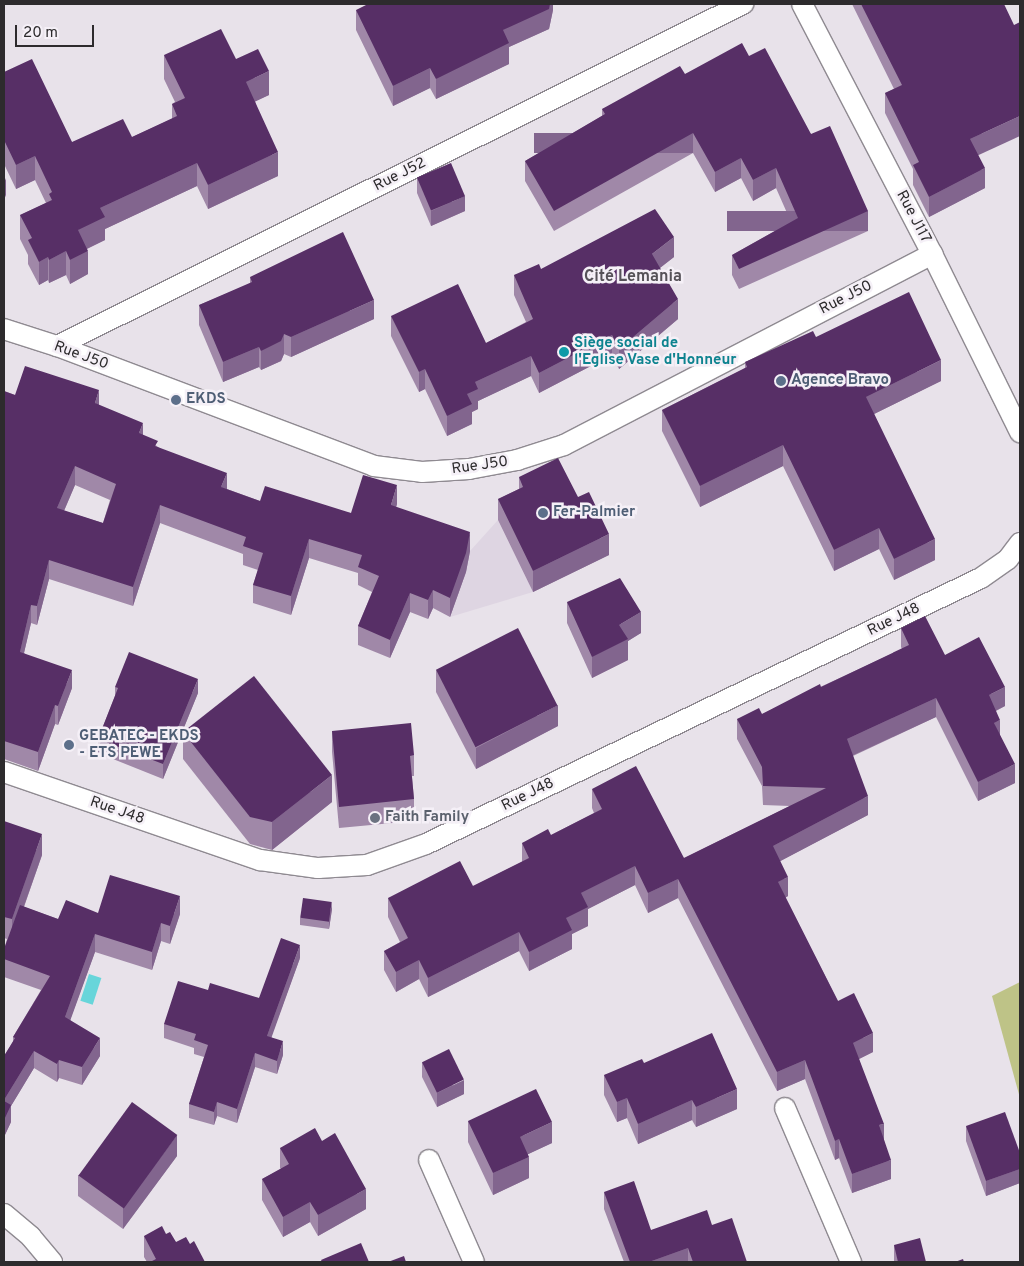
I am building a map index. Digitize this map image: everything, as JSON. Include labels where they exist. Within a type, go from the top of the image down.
[{"type":"street","name":"Rue J52","points":[[57,346],[743,4]]},
{"type":"street","name":"Rue J117","points":[[802,4],[932,254],[1020,432]]},
{"type":"street","name":"Rue J50","points":[[4,329],[57,346],[374,466],[422,472],[469,469],[517,460],[564,445],[932,254]]},
{"type":"street","name":"Rue J48","points":[[4,772],[260,860],[318,868],[367,865],[426,844],[981,578],[1008,559],[1020,543]]},
{"type":"street","points":[[785,1108],[850,1262]]},
{"type":"street","points":[[429,1160],[474,1262]]},
{"type":"street","points":[[4,1214],[31,1237],[52,1262]]},
{"type":"shaded area","points":[[498,520],[533,592],[450,617],[470,551]]},
{"type":"green space","points":[[1020,982],[1020,1098],[992,996]]},
{"type":"water","points":[[89,974],[101,978],[93,1005],[80,1001]]},
{"type":"building","points":[[368,4],[550,4],[549,9],[503,30],[509,43],[436,79],[430,68],[393,86],[356,10]]},
{"type":"building","points":[[861,4],[1004,4],[1014,25],[1020,22],[1020,116],[970,139],[985,168],[929,197],[913,165],[919,162],[885,93],[902,85]]},
{"type":"building","points":[[221,29],[236,59],[258,49],[269,71],[246,82],[278,152],[208,185],[197,163],[100,208],[105,217],[78,230],[88,251],[70,260],[66,251],[49,260],[48,257],[39,262],[28,240],[32,238],[20,215],[52,200],[49,194],[52,192],[35,156],[16,165],[4,140],[4,72],[32,59],[72,142],[123,119],[132,137],[177,116],[172,104],[185,98],[164,55]]},
{"type":"building","points":[[742,43],[749,56],[765,48],[811,134],[830,126],[868,211],[739,269],[732,255],[798,218],[776,168],[753,180],[741,158],[715,172],[693,133],[554,211],[525,161],[605,114],[602,109],[680,66],[685,74]]},
{"type":"building","points":[[451,163],[465,196],[431,211],[417,177]]},
{"type":"building","points":[[655,209],[674,237],[652,254],[678,299],[619,349],[612,335],[539,373],[531,356],[475,382],[478,389],[467,394],[472,404],[447,416],[425,369],[419,372],[391,316],[458,284],[486,343],[533,319],[514,275],[539,264],[541,269]]},
{"type":"building","points":[[343,232],[374,300],[291,337],[284,334],[281,341],[261,351],[259,347],[223,362],[199,305],[252,282],[250,277]]},
{"type":"building","points":[[909,292],[941,360],[866,397],[935,539],[894,559],[879,528],[834,550],[783,445],[700,486],[662,410],[747,367],[745,362],[813,331],[816,337]]},
{"type":"building","points":[[25,366],[99,390],[95,403],[143,423],[139,433],[158,441],[155,446],[227,473],[221,487],[260,501],[265,486],[351,513],[363,475],[397,485],[391,505],[470,532],[466,553],[450,598],[433,590],[428,600],[410,593],[390,640],[358,626],[379,576],[358,567],[362,555],[309,539],[291,596],[253,585],[263,553],[243,546],[246,537],[160,505],[133,587],[49,560],[37,606],[31,605],[20,652],[72,670],[58,706],[55,705],[38,752],[4,741],[4,391],[15,395]],"holes":[[[75,466],[116,484],[103,523],[57,508]]]},
{"type":"building","points":[[558,458],[578,497],[589,492],[609,534],[533,571],[498,499],[523,487],[519,477]]},
{"type":"building","points":[[620,578],[641,612],[619,625],[628,639],[592,657],[567,602]]},
{"type":"building","points":[[925,616],[945,655],[979,637],[1005,687],[989,695],[1000,720],[994,723],[1015,764],[978,782],[936,698],[847,739],[868,796],[773,846],[788,877],[778,882],[838,1001],[854,993],[873,1033],[853,1043],[884,1124],[879,1125],[891,1160],[852,1174],[839,1139],[835,1141],[805,1060],[777,1072],[678,879],[648,893],[635,866],[581,893],[588,907],[566,918],[572,930],[529,952],[519,932],[428,978],[419,960],[396,972],[384,951],[408,938],[388,898],[460,861],[473,886],[529,858],[522,843],[548,829],[551,835],[602,809],[592,789],[636,766],[684,858],[826,788],[763,786],[762,767],[737,719],[759,708],[762,714],[820,684],[821,687],[909,645],[901,628]]},
{"type":"building","points":[[518,628],[557,706],[476,747],[436,670]]},
{"type":"building","points":[[129,652],[198,679],[163,764],[98,739],[118,688],[115,687]]},
{"type":"building","points":[[254,676],[332,775],[272,822],[250,817],[183,732]]},
{"type":"building","points":[[411,723],[414,755],[410,756],[414,799],[339,807],[332,731]]},
{"type":"building","points":[[4,821],[42,834],[12,919],[4,917]]},
{"type":"building","points":[[110,875],[180,896],[170,926],[161,923],[152,952],[95,934],[65,1017],[100,1038],[82,1067],[59,1060],[57,1064],[34,1051],[4,1100],[4,1056],[15,1038],[13,1037],[50,976],[4,959],[4,949],[20,905],[58,919],[66,900],[98,913]]},
{"type":"building","points":[[303,898],[332,902],[329,922],[300,918]]},
{"type":"building","points":[[281,938],[300,945],[267,1036],[283,1041],[277,1061],[255,1053],[237,1109],[217,1102],[214,1112],[189,1104],[208,1045],[194,1040],[196,1034],[164,1024],[178,981],[208,990],[210,983],[259,998]]},
{"type":"building","points":[[712,1033],[737,1089],[696,1107],[692,1100],[638,1124],[627,1098],[617,1102],[604,1075],[642,1059],[644,1063]]},
{"type":"building","points":[[449,1049],[464,1080],[437,1093],[422,1062]]},
{"type":"building","points":[[536,1089],[552,1122],[520,1137],[529,1157],[493,1173],[468,1121]]},
{"type":"building","points":[[4,1101],[11,1105],[4,1120]]},
{"type":"building","points":[[132,1102],[177,1135],[124,1209],[79,1176]]},
{"type":"building","points":[[1005,1112],[1020,1153],[1020,1169],[986,1181],[966,1126]]},
{"type":"building","points":[[315,1128],[322,1141],[335,1133],[366,1189],[318,1215],[310,1202],[283,1217],[262,1179],[289,1164],[280,1148]]},
{"type":"building","points":[[634,1181],[651,1230],[707,1210],[712,1225],[732,1218],[747,1262],[693,1262],[688,1248],[649,1262],[630,1262],[604,1192]]},
{"type":"building","points":[[162,1226],[166,1234],[170,1232],[176,1242],[186,1237],[190,1244],[194,1241],[205,1262],[150,1262],[156,1259],[144,1236]]},
{"type":"building","points":[[920,1238],[926,1262],[898,1262],[894,1245]]},
{"type":"building","points":[[361,1243],[369,1262],[322,1262],[321,1260]]},
{"type":"building","points":[[404,1256],[406,1262],[388,1262]]},
{"type":"place","name":"Siège social de l'Eglise Vase d'Honneur","points":[[564,352]]},
{"type":"place","name":"Agence Bravo","points":[[781,381]]},
{"type":"place","name":"EKDS","points":[[176,400]]},
{"type":"place","name":"Fer-Palmier","points":[[543,513]]},
{"type":"place","name":"GEBATEC - EKDS - ETS PEWE","points":[[69,745]]},
{"type":"place","name":"Faith Family","points":[[375,818]]},
{"type":"district","name":"Cité Lemania","points":[[633,277]]}]
